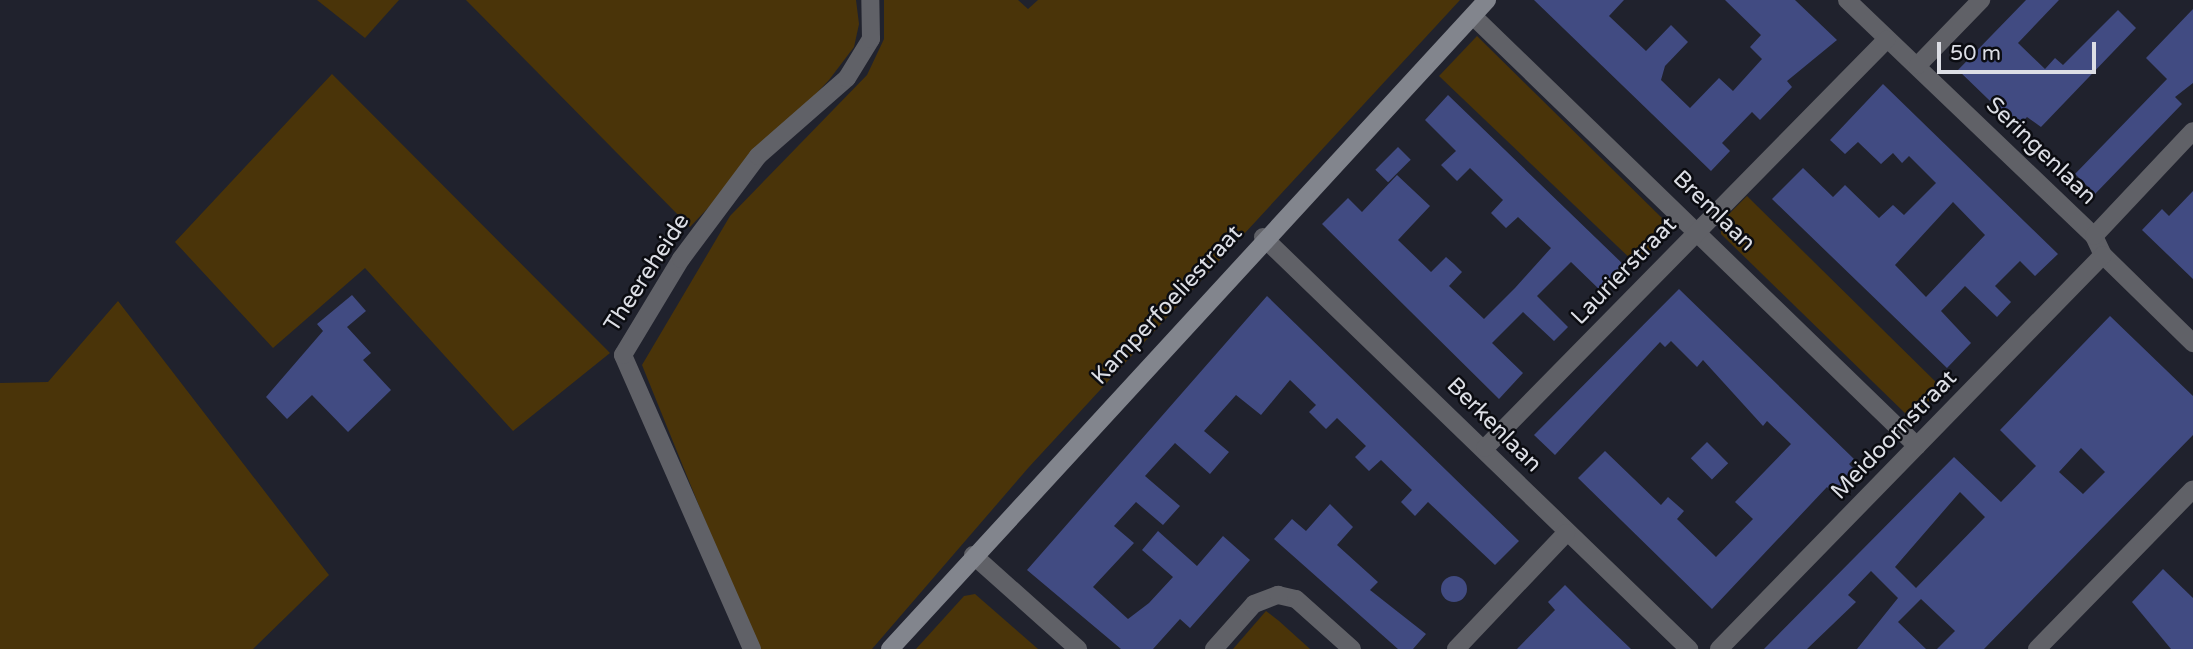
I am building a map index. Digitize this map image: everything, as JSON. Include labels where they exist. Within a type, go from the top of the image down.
[{"type":"street","name":"Theereheide","points":[[752,649],[623,355],[681,259],[758,156],[847,78],[871,39],[870,0]]},
{"type":"street","name":"Kamperfoeliestraat","points":[[890,649],[1263,237],[1487,0]]},
{"type":"street","name":"Seringenlaan","points":[[1847,0],[2094,236],[2103,255],[2193,343]]},
{"type":"street","points":[[1918,65],[1981,0]]},
{"type":"street","name":"Bremlaan","points":[[1473,16],[1699,230],[1917,446]]},
{"type":"street","name":"Laurierstraat","points":[[1485,448],[1887,40]]},
{"type":"street","points":[[2094,236],[2193,131]]},
{"type":"street","name":"Berkenlaan","points":[[1263,237],[1485,448],[1566,533],[1689,649]]},
{"type":"street","name":"Meidoornstraat","points":[[1719,649],[2103,255]]},
{"type":"street","points":[[2037,649],[2193,489]]},
{"type":"street","points":[[1456,649],[1566,533]]},
{"type":"street","points":[[973,555],[1078,649]]},
{"type":"street","points":[[1214,649],[1254,604],[1278,596],[1296,599],[1352,649]]},
{"type":"shaded area","points":[[317,0],[399,0],[365,38]]},
{"type":"shaded area","points":[[466,0],[856,0],[859,24],[854,47],[829,80],[690,227]]},
{"type":"shaded area","points":[[884,0],[1018,0],[1028,9],[1038,0],[1460,0],[1029,467],[872,649],[757,649],[642,365],[730,216],[867,75],[884,39]]},
{"type":"shaded area","points":[[1477,36],[1666,222],[1663,237],[1637,265],[1439,76]]},
{"type":"shaded area","points":[[332,74],[610,353],[513,431],[365,268],[273,348],[175,242]]},
{"type":"shaded area","points":[[1747,196],[1943,389],[1910,418],[1721,234],[1720,223]]},
{"type":"shaded area","points":[[118,301],[329,575],[253,649],[0,649],[0,383],[48,382]]},
{"type":"shaded area","points":[[975,594],[1038,649],[916,649],[964,596]]},
{"type":"shaded area","points":[[1266,611],[1279,621],[1310,649],[1233,649]]},
{"type":"building","points":[[1534,0],[1624,0],[1609,16],[1646,51],[1671,25],[1688,42],[1665,66],[1661,80],[1690,108],[1719,78],[1733,91],[1762,59],[1750,47],[1761,35],[1725,0],[1795,0],[1837,40],[1787,81],[1792,87],[1760,120],[1752,112],[1722,143],[1730,151],[1711,171]]},
{"type":"building","points":[[2026,0],[2059,0],[2018,43],[2045,69],[2055,58],[2063,65],[2118,10],[2136,28],[2041,127],[2027,117],[2017,127],[1958,70]]},
{"type":"building","points":[[2193,9],[2193,83],[2175,97],[2182,104],[2095,194],[2075,174],[2167,79],[2146,58]]},
{"type":"building","points":[[1883,84],[2058,254],[2035,276],[2020,261],[1995,286],[2011,302],[1997,317],[1965,286],[1941,311],[1971,343],[1947,368],[1772,199],[1803,168],[1833,197],[1845,185],[1879,218],[1893,205],[1904,215],[1936,183],[1909,156],[1902,163],[1893,153],[1881,164],[1858,142],[1845,154],[1830,140]],"holes":[[[1953,202],[1985,235],[1926,297],[1895,265]]]},
{"type":"building","points":[[1448,95],[1626,267],[1602,292],[1571,262],[1537,296],[1568,327],[1554,341],[1523,312],[1492,343],[1523,373],[1499,399],[1322,224],[1348,198],[1362,212],[1397,175],[1430,206],[1398,240],[1431,272],[1446,257],[1454,264],[1462,272],[1449,286],[1484,319],[1515,288],[1551,248],[1518,217],[1506,228],[1491,213],[1503,200],[1470,168],[1457,181],[1441,165],[1456,151],[1425,120]]},
{"type":"building","points":[[1398,147],[1411,160],[1388,182],[1375,170]]},
{"type":"building","points":[[2193,191],[2193,279],[2142,230],[2162,209],[2169,216]]},
{"type":"building","points":[[1679,289],[1854,459],[1849,464],[1856,471],[1834,494],[1827,487],[1712,609],[1578,478],[1605,451],[1661,505],[1668,497],[1684,511],[1677,519],[1716,557],[1753,519],[1735,502],[1791,444],[1767,421],[1763,426],[1703,360],[1697,367],[1671,341],[1665,347],[1660,342],[1555,455],[1534,435]]},
{"type":"building","points":[[352,295],[366,311],[347,327],[371,353],[363,360],[391,390],[348,432],[312,395],[287,419],[266,397],[323,331],[317,324]]},
{"type":"building","points":[[1267,296],[1519,541],[1495,565],[1428,502],[1415,516],[1401,502],[1412,490],[1381,460],[1369,471],[1355,457],[1366,446],[1337,418],[1326,429],[1309,412],[1316,405],[1290,380],[1261,415],[1236,395],[1204,431],[1229,452],[1210,474],[1175,443],[1145,476],[1180,506],[1163,525],[1136,502],[1114,526],[1134,543],[1093,587],[1128,619],[1149,603],[1173,577],[1142,550],[1158,531],[1197,566],[1223,536],[1250,560],[1190,628],[1180,619],[1153,649],[1121,649],[1027,570]]},
{"type":"building","points":[[2110,316],[2193,396],[2193,435],[1984,649],[1937,649],[1955,631],[1921,599],[1898,622],[1926,649],[1857,649],[1898,598],[1871,571],[1848,595],[1856,602],[1807,649],[1764,649],[1954,457],[2001,502],[2036,466],[2000,430]],"holes":[[[2081,448],[2105,472],[2083,494],[2059,472]],[[1960,492],[1985,517],[1916,588],[1895,567]]]},
{"type":"building","points":[[1707,442],[1728,463],[1712,479],[1691,458]]},
{"type":"building","points":[[1330,504],[1353,527],[1337,545],[1378,582],[1370,590],[1426,634],[1413,649],[1398,649],[1274,539],[1292,519],[1306,531]]},
{"type":"building","points":[[2163,569],[2193,598],[2193,649],[2171,649],[2132,602]]},
{"type":"building","points":[[1454,576],[1463,580],[1467,589],[1463,598],[1454,602],[1445,598],[1441,589],[1445,580]]},
{"type":"building","points":[[1565,585],[1631,649],[1517,649],[1555,610],[1548,602]]}]
